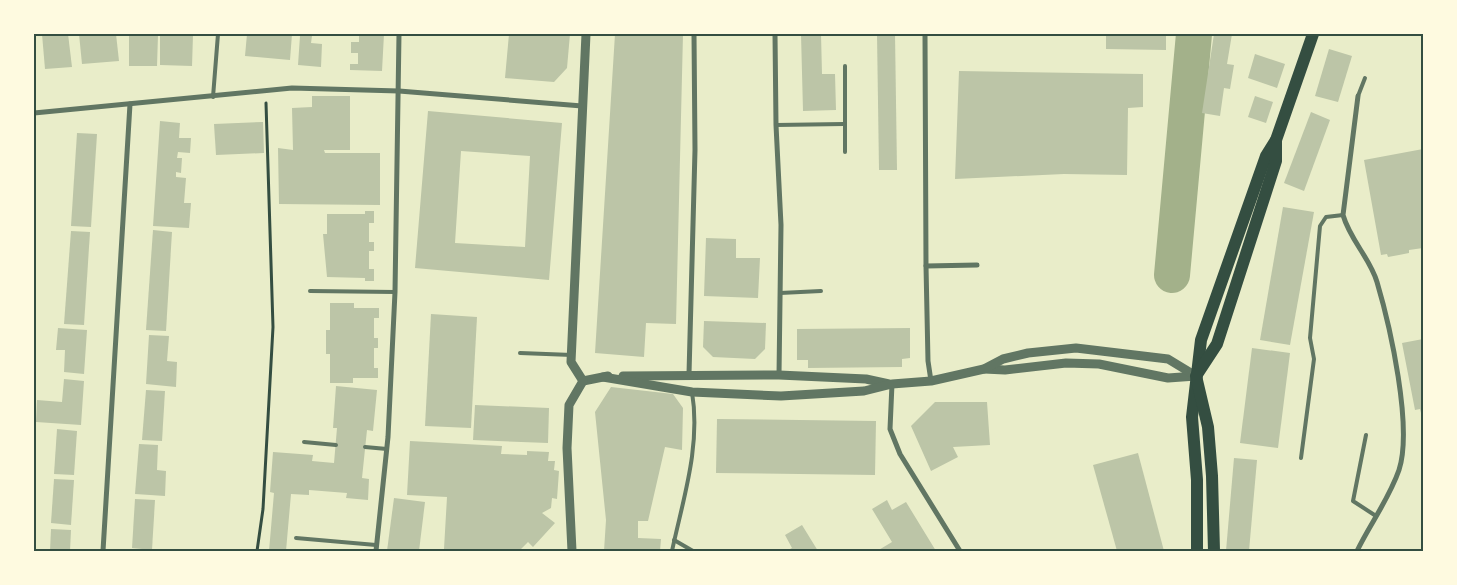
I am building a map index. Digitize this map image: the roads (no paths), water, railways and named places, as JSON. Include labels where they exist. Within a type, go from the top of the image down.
[{"type":"main road","points":[[1197,551],[1197,480],[1192,417],[1201,340],[1266,156],[1276,140],[1313,34]]},
{"type":"main road","points":[[1196,376],[1208,427],[1214,551]]},
{"type":"street","points":[[376,548],[387,449],[395,292],[399,34]]},
{"type":"street","points":[[583,381],[571,362],[586,34]]},
{"type":"street","points":[[689,374],[695,150],[694,34]]},
{"type":"street","points":[[775,34],[776,125],[781,226],[779,374]]},
{"type":"street","points":[[926,34],[926,266],[931,381]]},
{"type":"street","points":[[34,113],[292,88],[399,91],[582,106]]},
{"type":"street","points":[[1357,551],[1399,468],[1403,433],[1401,394],[1377,280],[1347,230],[1343,215],[1358,96]]},
{"type":"street","points":[[103,551],[130,104]]},
{"type":"street","points":[[926,266],[977,266]]},
{"type":"street","points":[[603,377],[692,392],[781,396],[864,392],[892,384],[931,381],[984,369],[1003,359],[1020,355],[1076,348],[1168,359],[1196,376]]},
{"type":"street","points":[[984,369],[1005,370],[1066,363],[1098,364],[1168,378],[1196,376]]},
{"type":"street","points":[[572,551],[567,448],[569,405],[583,381],[603,377],[689,374],[779,374],[866,379],[892,384]]},
{"type":"street","points":[[892,384],[890,429],[900,454],[960,551]]},
{"type":"lane","points":[[213,97],[218,34]]},
{"type":"lane","points":[[845,66],[845,152]]},
{"type":"lane","points":[[1358,96],[1365,78]]},
{"type":"lane","points":[[776,125],[844,124]]},
{"type":"lane","points":[[1301,458],[1314,359],[1310,338],[1320,226],[1326,217],[1343,215]]},
{"type":"lane","points":[[310,291],[395,292]]},
{"type":"lane","points":[[780,293],[821,291]]},
{"type":"lane","points":[[520,353],[572,355]]},
{"type":"lane","points":[[672,551],[692,466],[694,407],[692,392]]},
{"type":"lane","points":[[1366,435],[1353,501],[1376,516]]},
{"type":"lane","points":[[304,442],[336,445]]},
{"type":"lane","points":[[365,448],[387,449]]},
{"type":"lane","points":[[296,538],[376,548]]},
{"type":"lane","points":[[674,540],[693,551]]},
{"type":"waterway","points":[[1172,275],[1194,34]]}]
